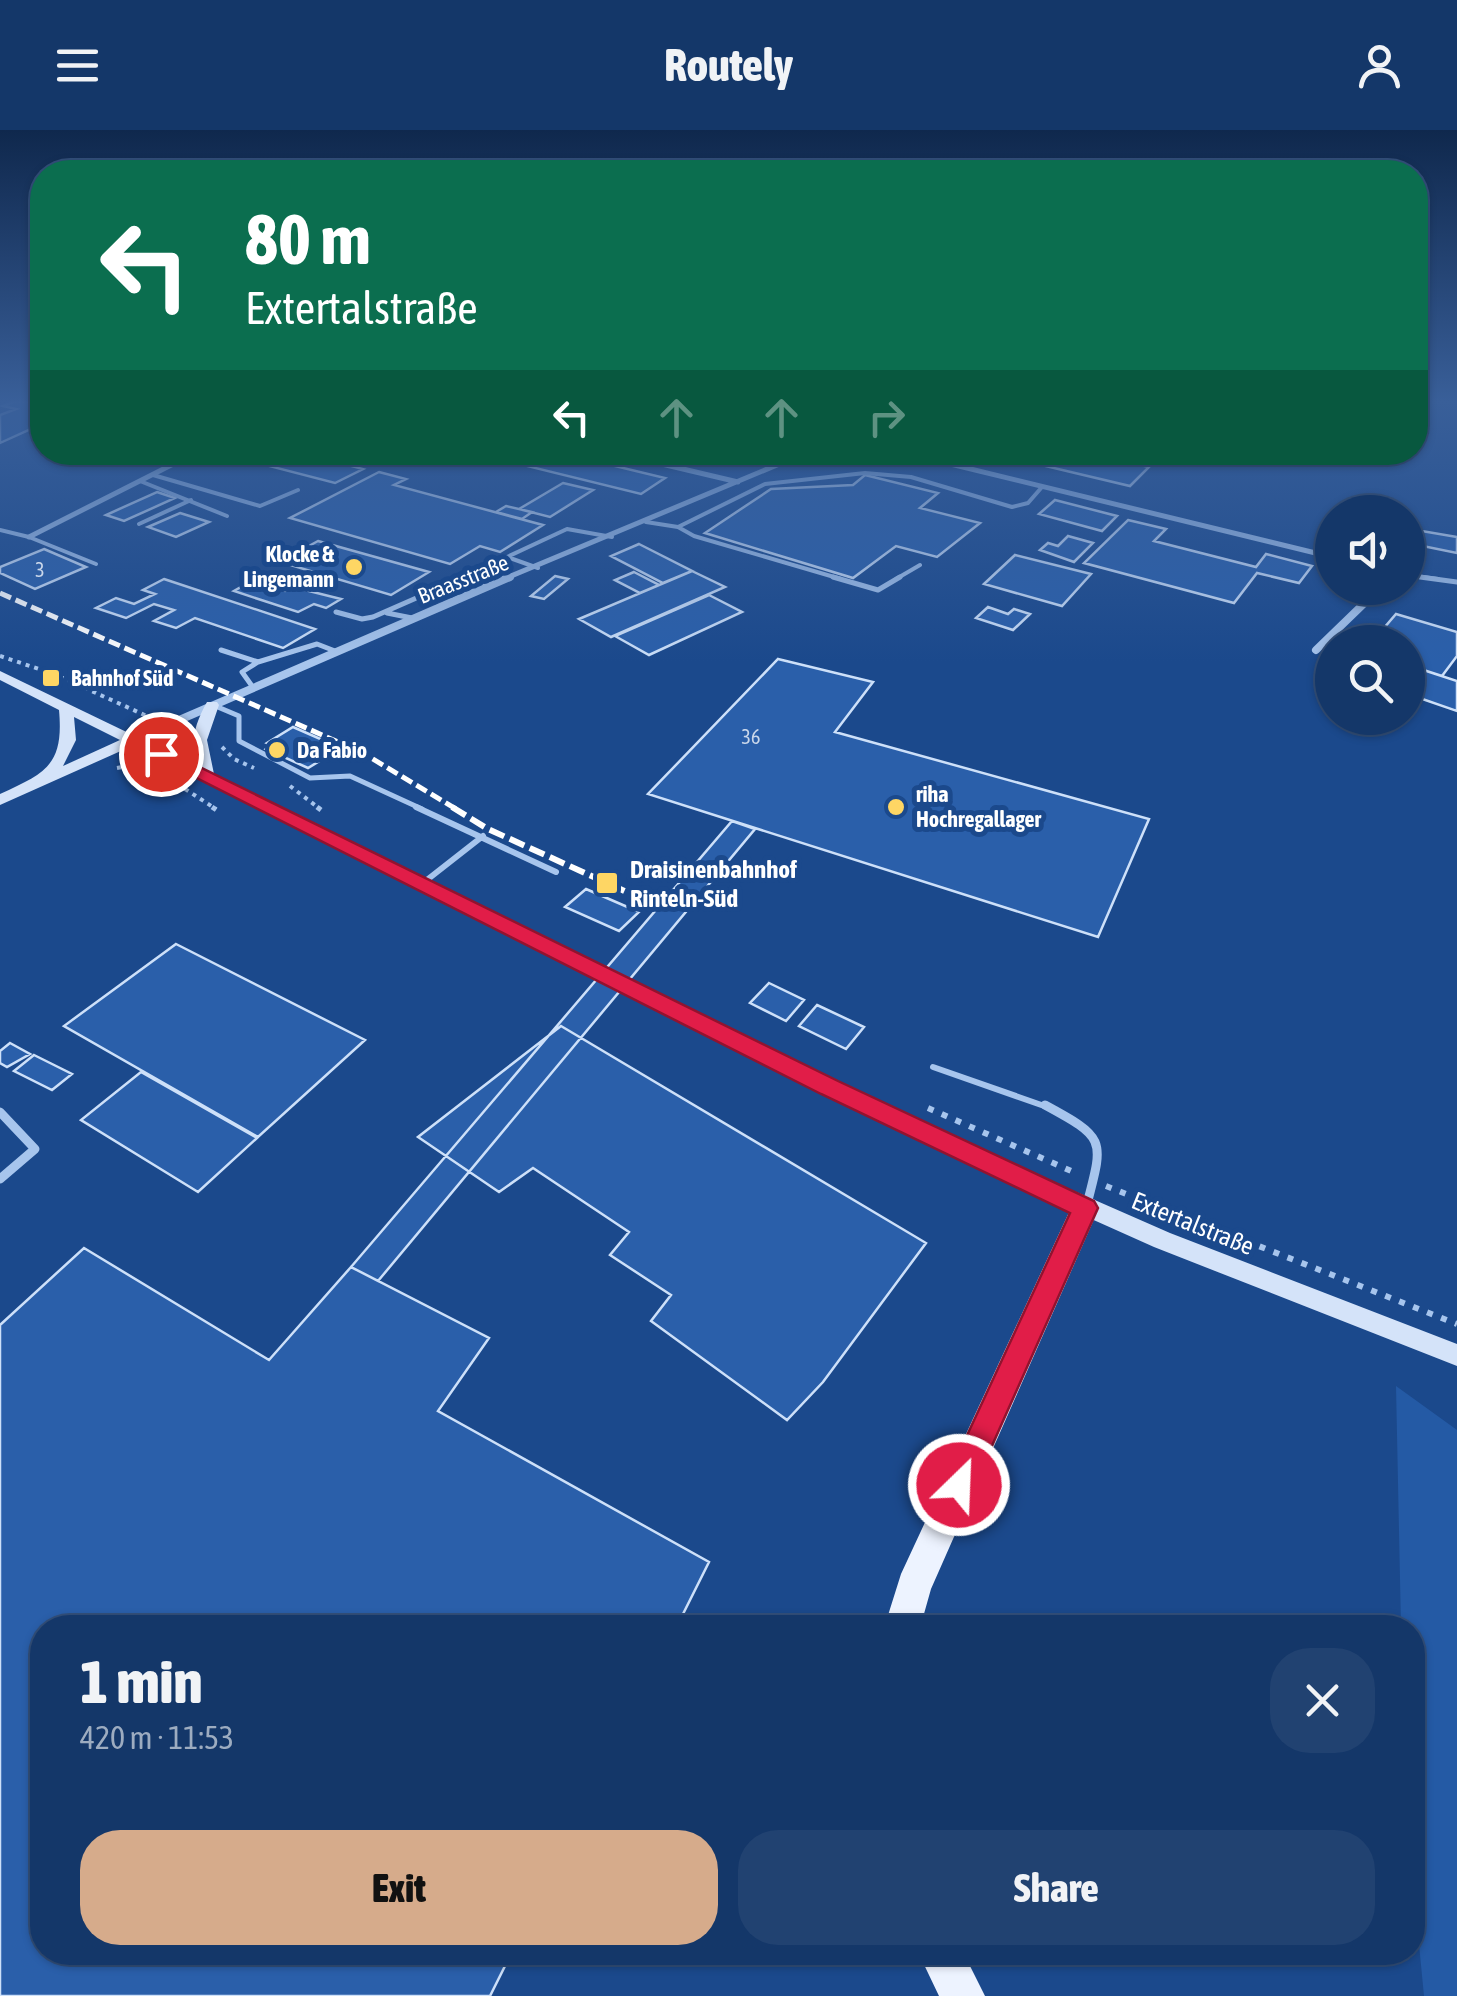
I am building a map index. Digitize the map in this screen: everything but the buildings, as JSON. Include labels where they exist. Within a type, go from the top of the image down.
[{"type":"main road","name":"Extertalstraße","points":[[0,675],[830,1088],[1090,1194],[1457,1355]]},
{"type":"main road","points":[[206,776],[198,755],[198,738],[212,705]]},
{"type":"main road","points":[[49,777],[70,740],[66,708]]},
{"type":"main road","points":[[0,800],[133,740]]},
{"type":"main road","points":[[906,1615],[914,1587],[1090,1194]]},
{"type":"main road","points":[[946,1965],[963,1996]]},
{"type":"street","points":[[29,537],[128,488]]},
{"type":"street","name":"Braasstraße","points":[[133,740],[252,686],[725,488]]},
{"type":"street","points":[[1050,488],[1315,553]]},
{"type":"street","points":[[1342,625],[1362,605]]},
{"type":"lane","points":[[157,488],[227,516]]},
{"type":"lane","points":[[195,488],[260,506],[298,490]]},
{"type":"lane","points":[[678,528],[757,488]]},
{"type":"lane","points":[[941,488],[1012,506],[1028,503],[1040,488]]},
{"type":"lane","points":[[712,494],[731,501]]},
{"type":"lane","points":[[139,524],[190,500]]},
{"type":"lane","points":[[646,522],[678,528],[878,590],[920,564]]},
{"type":"lane","points":[[336,612],[362,619],[384,612],[567,529],[612,537]]},
{"type":"lane","points":[[0,530],[29,537],[96,564]]},
{"type":"lane","points":[[509,558],[538,568]]},
{"type":"lane","points":[[1425,577],[1457,582]]},
{"type":"lane","points":[[462,578],[488,587]]},
{"type":"lane","points":[[384,612],[412,618]]},
{"type":"lane","points":[[252,686],[242,672],[258,662],[317,644],[336,651]]},
{"type":"lane","points":[[221,650],[258,662]]},
{"type":"lane","points":[[212,705],[239,716],[239,741],[310,778],[350,776],[556,872]]},
{"type":"lane","points":[[424,883],[483,836]]},
{"type":"lane","points":[[933,1067],[1041,1103],[1089,1130],[1100,1153],[1090,1194]]},
{"type":"lane","points":[[0,1112],[35,1149],[0,1179]]},
{"type":"path","points":[[0,656],[54,674],[166,726]]},
{"type":"path","points":[[198,738],[216,736],[234,759],[264,773]]},
{"type":"path","points":[[138,766],[149,770]]},
{"type":"path","points":[[277,779],[323,812]]},
{"type":"path","points":[[172,781],[218,811]]},
{"type":"path","points":[[914,1102],[1090,1194],[1457,1324]]},
{"type":"shaded area","points":[[1396,1386],[1457,1430],[1457,1996],[1424,1996],[1421,1965],[1425,1965],[1425,1615],[1401,1615]]},
{"type":"railway","points":[[0,593],[363,753],[456,809]]},
{"type":"railway","points":[[452,807],[488,829],[651,903]]},
{"type":"place","name":"Klocke & Lingemann","points":[[354,567]]},
{"type":"place","name":"Bahnhof Süd","points":[[51,678]]},
{"type":"place","name":"Da Fabio","points":[[277,750]]},
{"type":"place","name":"riha Hochregallager","points":[[896,807]]},
{"type":"place","name":"Draisinenbahnhof Rinteln-Süd","points":[[607,883]]},
{"type":"route","points":[[161,754],[830,1088],[1085,1208],[959,1485]]}]
